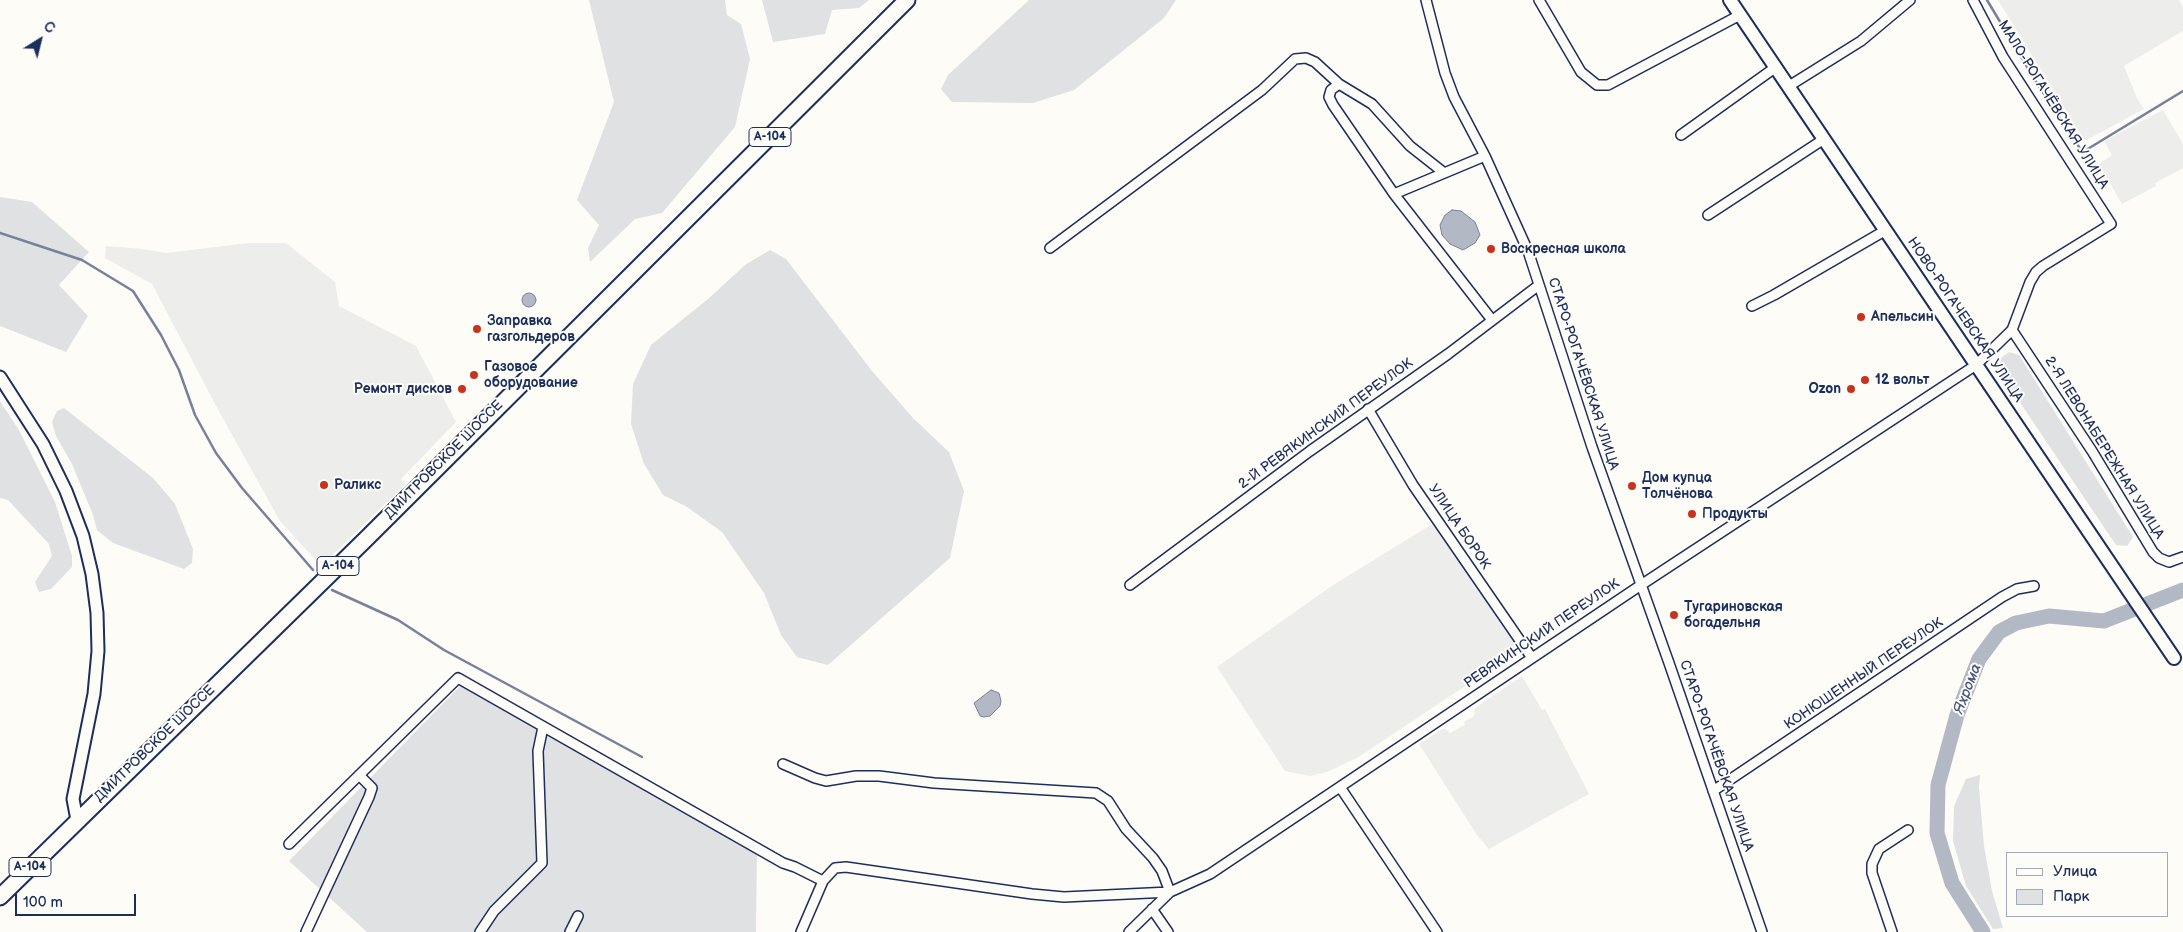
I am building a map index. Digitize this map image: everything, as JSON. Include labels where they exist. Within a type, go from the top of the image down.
[{"type":"highway","name":"ДМИТРОВСКОЕ ШОССЕ","points":[[0,897],[367,538],[907,0]]},
{"type":"main road","name":"НОВО-РОГАЧЕВСКАЯ УЛИЦА","points":[[1730,0],[1976,365],[2176,654]]},
{"type":"street","name":"СТАРО-РОГАЧЁВСКАЯ УЛИЦА","points":[[1426,0],[1444,73],[1454,97],[1514,216],[1540,285],[1592,447],[1762,932]]},
{"type":"street","points":[[1540,0],[1581,72],[1597,85],[1608,85],[1740,15]]},
{"type":"street","points":[[1789,86],[1861,41],[1910,0]]},
{"type":"street","name":"МАЛО-РОГАЧЁВСКАЯ УЛИЦА","points":[[1973,0],[2003,56],[2111,224],[2036,272],[2030,282],[2012,330]]},
{"type":"street","points":[[1050,248],[1262,90],[1295,59],[1306,58],[1315,62],[1338,84],[1372,104],[1410,146],[1443,172]]},
{"type":"street","points":[[1681,135],[1776,68]]},
{"type":"street","points":[[1338,84],[1331,90],[1329,97],[1333,105],[1394,194],[1492,320]]},
{"type":"street","points":[[1708,215],[1824,139]]},
{"type":"street","points":[[1394,194],[1485,156]]},
{"type":"street","points":[[1752,306],[1886,230]]},
{"type":"street","name":"2-Й РЕВЯКИНСКИЙ ПЕРЕУЛОК","points":[[1130,585],[1540,285]]},
{"type":"street","name":"РЕВЯКИНСКИЙ ПЕРЕУЛОК","points":[[1129,932],[1170,892],[1210,874],[1641,584],[1976,365],[2012,330]]},
{"type":"street","name":"2-Я ЛЕВОНАБЕРЕЖНАЯ УЛИЦА","points":[[2012,330],[2092,451],[2153,552],[2159,558],[2169,562],[2183,557]]},
{"type":"street","points":[[0,377],[43,444],[66,491],[83,536],[92,574],[97,613],[98,651],[94,694],[73,799],[77,820]]},
{"type":"street","name":"УЛИЦА БОРОК","points":[[1368,409],[1413,485],[1532,658]]},
{"type":"street","name":"КОНЮШЕННЫЙ ПЕРЕУЛОК","points":[[1713,791],[2002,597],[2017,590],[2034,586]]},
{"type":"street","points":[[289,844],[458,678],[782,863],[795,867],[823,881]]},
{"type":"street","points":[[480,932],[494,911],[542,863],[538,751],[543,727]]},
{"type":"street","points":[[783,764],[826,781],[856,776],[879,776],[934,783],[1096,794],[1108,801],[1126,829],[1154,858],[1170,892],[1064,897],[846,867],[835,868],[823,881],[801,932]]},
{"type":"street","points":[[306,932],[369,797],[372,788],[359,775]]},
{"type":"street","points":[[1340,787],[1437,932]]},
{"type":"street","points":[[1892,932],[1872,873],[1872,864],[1879,849],[1908,830]]},
{"type":"street","points":[[1152,910],[1168,932]]},
{"type":"street","points":[[570,932],[578,916]]},
{"type":"shaded area","points":[[1998,0],[2179,0],[2183,7],[2183,31],[2124,66],[2137,98],[2144,109],[2085,141]]},
{"type":"shaded area","points":[[2163,110],[2183,144],[2183,168],[2155,183],[2156,186],[2122,204],[2099,164],[2112,155],[2104,141]]},
{"type":"shaded area","points":[[1452,210],[1461,211],[1475,222],[1480,235],[1475,243],[1463,250],[1450,244],[1442,235],[1440,225],[1445,215]]},
{"type":"shaded area","points":[[248,243],[286,243],[335,282],[339,306],[416,346],[456,422],[401,479],[406,484],[321,566],[280,521],[215,404],[152,284],[105,258],[106,246],[166,253]]},
{"type":"shaded area","points":[[526,293],[532,293],[536,300],[532,307],[526,307],[522,303],[522,297]]},
{"type":"shaded area","points":[[1434,523],[1521,649],[1357,758],[1327,772],[1310,776],[1285,771],[1217,667],[1333,585]]},
{"type":"shaded area","points":[[1522,676],[1542,710],[1545,709],[1589,794],[1489,849],[1477,835],[1419,744],[1444,728],[1450,733],[1465,725],[1464,722],[1474,716],[1475,708]]},
{"type":"shaded area","points":[[991,690],[999,693],[1000,706],[990,716],[980,716],[974,703]]},
{"type":"green space","points":[[589,0],[725,0],[727,15],[741,24],[750,59],[735,127],[662,213],[635,219],[590,262],[588,248],[599,225],[577,200],[614,102]]},
{"type":"green space","points":[[762,0],[869,0],[859,8],[832,10],[825,34],[773,42]]},
{"type":"green space","points":[[1029,0],[1176,0],[1164,18],[1074,90],[1033,103],[952,102],[941,89],[948,75]]},
{"type":"green space","points":[[0,197],[32,202],[89,252],[59,285],[88,316],[66,352],[0,326]]},
{"type":"green space","points":[[770,250],[786,259],[872,371],[913,418],[949,452],[964,491],[950,558],[828,665],[797,657],[781,635],[764,593],[722,532],[687,507],[663,495],[644,464],[631,424],[633,384],[651,345],[708,299],[745,265]]},
{"type":"green space","points":[[2009,352],[2019,355],[2133,537],[2127,546],[2116,545],[1998,370],[2002,357]]},
{"type":"green space","points":[[0,401],[19,430],[55,502],[72,556],[72,567],[51,589],[39,592],[35,582],[52,556],[49,544],[8,500],[0,498]]},
{"type":"green space","points":[[64,408],[153,478],[175,504],[193,549],[192,563],[184,569],[113,543],[97,530],[93,515],[72,464],[56,436],[52,422],[57,411]]},
{"type":"green space","points":[[464,682],[591,748],[757,846],[756,932],[367,932],[289,861]]},
{"type":"green space","points":[[1980,775],[1979,787],[1984,846],[1992,891],[2003,928],[1993,929],[1966,886],[1953,841],[1954,806],[1966,779]]},
{"type":"waterway","points":[[1987,0],[2038,85],[2081,150],[2086,150],[2183,91]]},
{"type":"waterway","points":[[0,233],[82,260],[133,291],[161,335],[179,370],[195,415],[216,453],[242,488],[313,570]]},
{"type":"waterway","points":[[332,590],[398,620],[444,650],[642,757]]},
{"type":"waterway","name":"Яхрома","points":[[1983,932],[1952,883],[1937,833],[1938,785],[1957,715],[1979,659],[1999,632],[2016,623],[2049,616],[2104,621],[2183,590]]},
{"type":"place","name":"Воскресная школа","points":[[1491,249]]},
{"type":"place","name":"Апельсин","points":[[1861,317]]},
{"type":"place","name":"Заправка газгольдеров","points":[[477,329]]},
{"type":"place","name":"Газовое оборудование","points":[[474,375]]},
{"type":"place","name":"12 вольт","points":[[1865,380]]},
{"type":"place","name":"Ремонт дисков","points":[[462,389]]},
{"type":"place","name":"Ozon","points":[[1851,389]]},
{"type":"place","name":"Раликс","points":[[324,485]]},
{"type":"place","name":"Дом купца Толчёнова","points":[[1632,486]]},
{"type":"place","name":"Продукты","points":[[1692,514]]},
{"type":"place","name":"Тугариновская богадельня","points":[[1674,615]]}]
